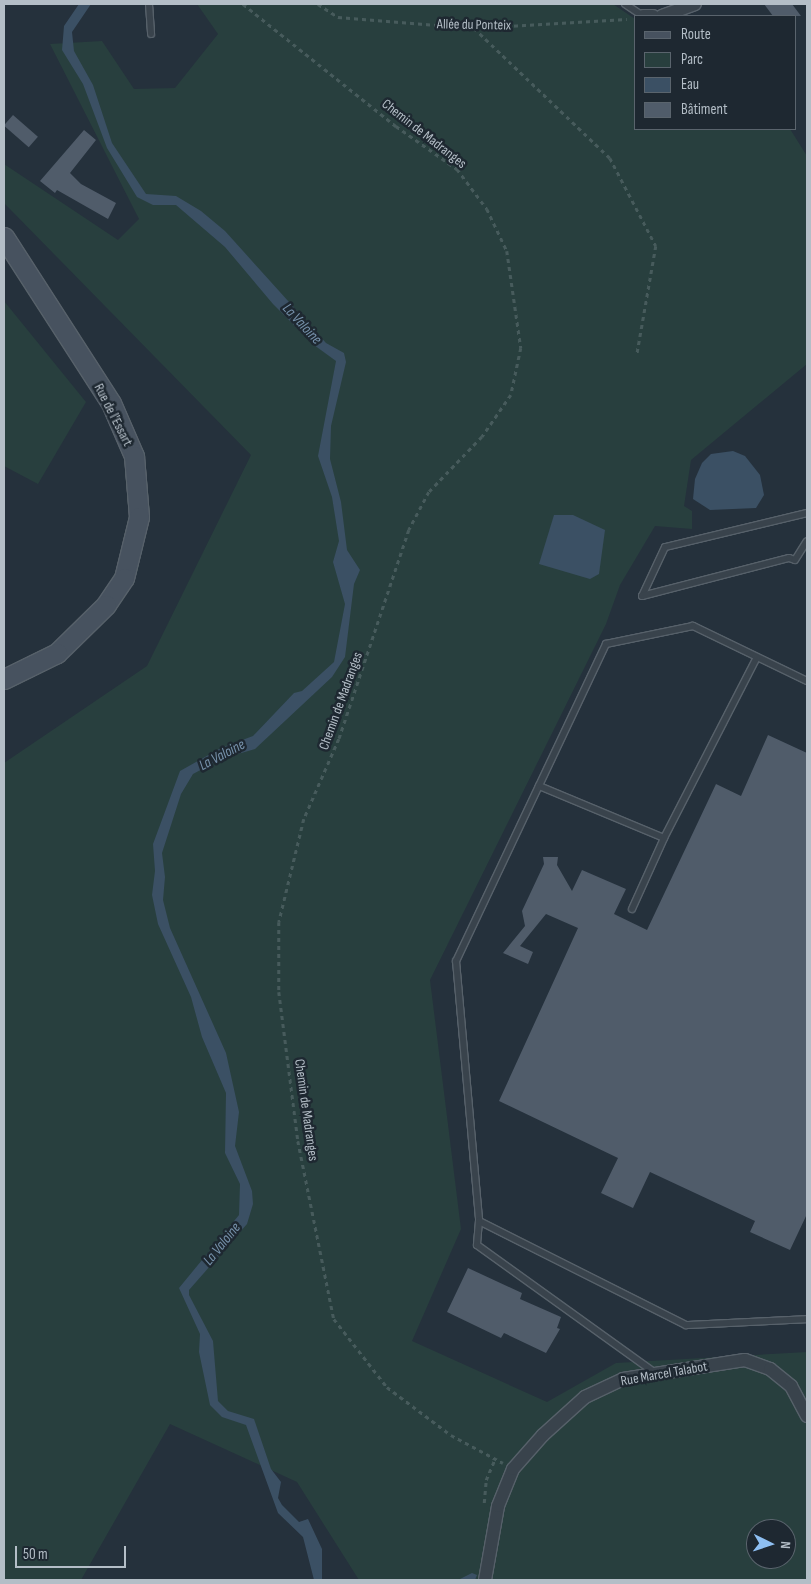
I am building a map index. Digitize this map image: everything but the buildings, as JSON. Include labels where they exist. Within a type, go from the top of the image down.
[{"type":"street","points":[[665,15],[695,4]]},
{"type":"street","name":"Rue de l'Essart","points":[[4,237],[111,404],[134,456],[139,518],[124,578],[106,605],[57,652],[4,679]]},
{"type":"street","name":"Rue Marcel Talabot","points":[[487,1575],[498,1506],[513,1469],[543,1435],[585,1397],[623,1379],[745,1360],[770,1369],[791,1386],[807,1416]]},
{"type":"lane","points":[[149,4],[151,34]]},
{"type":"lane","points":[[625,4],[642,15]]},
{"type":"lane","points":[[807,513],[665,547],[642,596],[790,558],[794,560],[807,541]]},
{"type":"lane","points":[[656,1374],[477,1245],[479,1221],[456,961],[606,644],[692,626],[807,681]]},
{"type":"lane","points":[[632,909],[664,838],[757,657]]},
{"type":"lane","points":[[539,786],[664,838]]},
{"type":"lane","points":[[479,1221],[686,1325],[807,1319]]},
{"type":"path","name":"Chemin de Madranges","points":[[243,4],[396,126],[457,169],[487,209],[507,252],[521,348],[510,395],[482,437],[428,492],[409,530],[339,739],[304,819],[279,932],[279,992],[298,1142],[334,1319],[387,1387],[451,1435],[513,1469]]},
{"type":"path","name":"Allée du Ponteix","points":[[318,4],[338,17],[474,28],[634,18]]},
{"type":"path","points":[[474,28],[610,158],[656,246],[637,355]]},
{"type":"green space","points":[[197,4],[613,4],[634,18],[634,130],[791,130],[807,156],[807,364],[691,460],[684,506],[692,511],[692,529],[655,526],[620,585],[606,624],[430,980],[461,1229],[412,1341],[547,1402],[616,1363],[807,1352],[807,1580],[359,1580],[297,1482],[170,1424],[81,1580],[4,1580],[4,763],[147,666],[251,455],[4,203],[4,164],[118,240],[139,219],[50,44],[102,41],[134,89],[175,88],[218,34]]},
{"type":"green space","points":[[4,301],[86,402],[38,484],[4,466]]},
{"type":"water","name":"La Valoine","points":[[79,4],[91,4],[72,32],[74,51],[93,85],[112,143],[146,194],[176,196],[201,211],[225,231],[326,343],[344,353],[346,362],[331,426],[330,459],[341,502],[347,550],[360,570],[354,584],[345,657],[332,677],[255,749],[221,759],[193,774],[181,794],[162,853],[165,877],[163,900],[170,928],[226,1053],[239,1112],[235,1146],[252,1191],[253,1204],[247,1224],[189,1290],[189,1295],[213,1341],[218,1401],[228,1411],[254,1419],[271,1469],[281,1482],[278,1498],[282,1505],[299,1522],[308,1519],[322,1549],[322,1580],[314,1580],[303,1537],[278,1513],[246,1425],[222,1417],[210,1405],[199,1352],[200,1334],[179,1288],[239,1215],[240,1184],[225,1153],[226,1093],[202,1037],[191,997],[158,924],[152,895],[155,871],[153,844],[180,771],[221,748],[253,736],[294,693],[302,691],[334,662],[345,604],[333,562],[339,541],[332,497],[318,456],[336,361],[314,345],[273,304],[225,247],[176,205],[153,205],[137,197],[107,148],[83,84],[62,50],[64,26]]},
{"type":"water","points":[[733,451],[745,456],[760,475],[764,495],[756,508],[710,510],[693,499],[695,479],[702,463],[711,454]]},
{"type":"water","points":[[554,515],[573,515],[605,530],[599,574],[590,579],[539,564]]},
{"type":"water","points":[[472,1573],[477,1575],[475,1580],[458,1580]]}]
